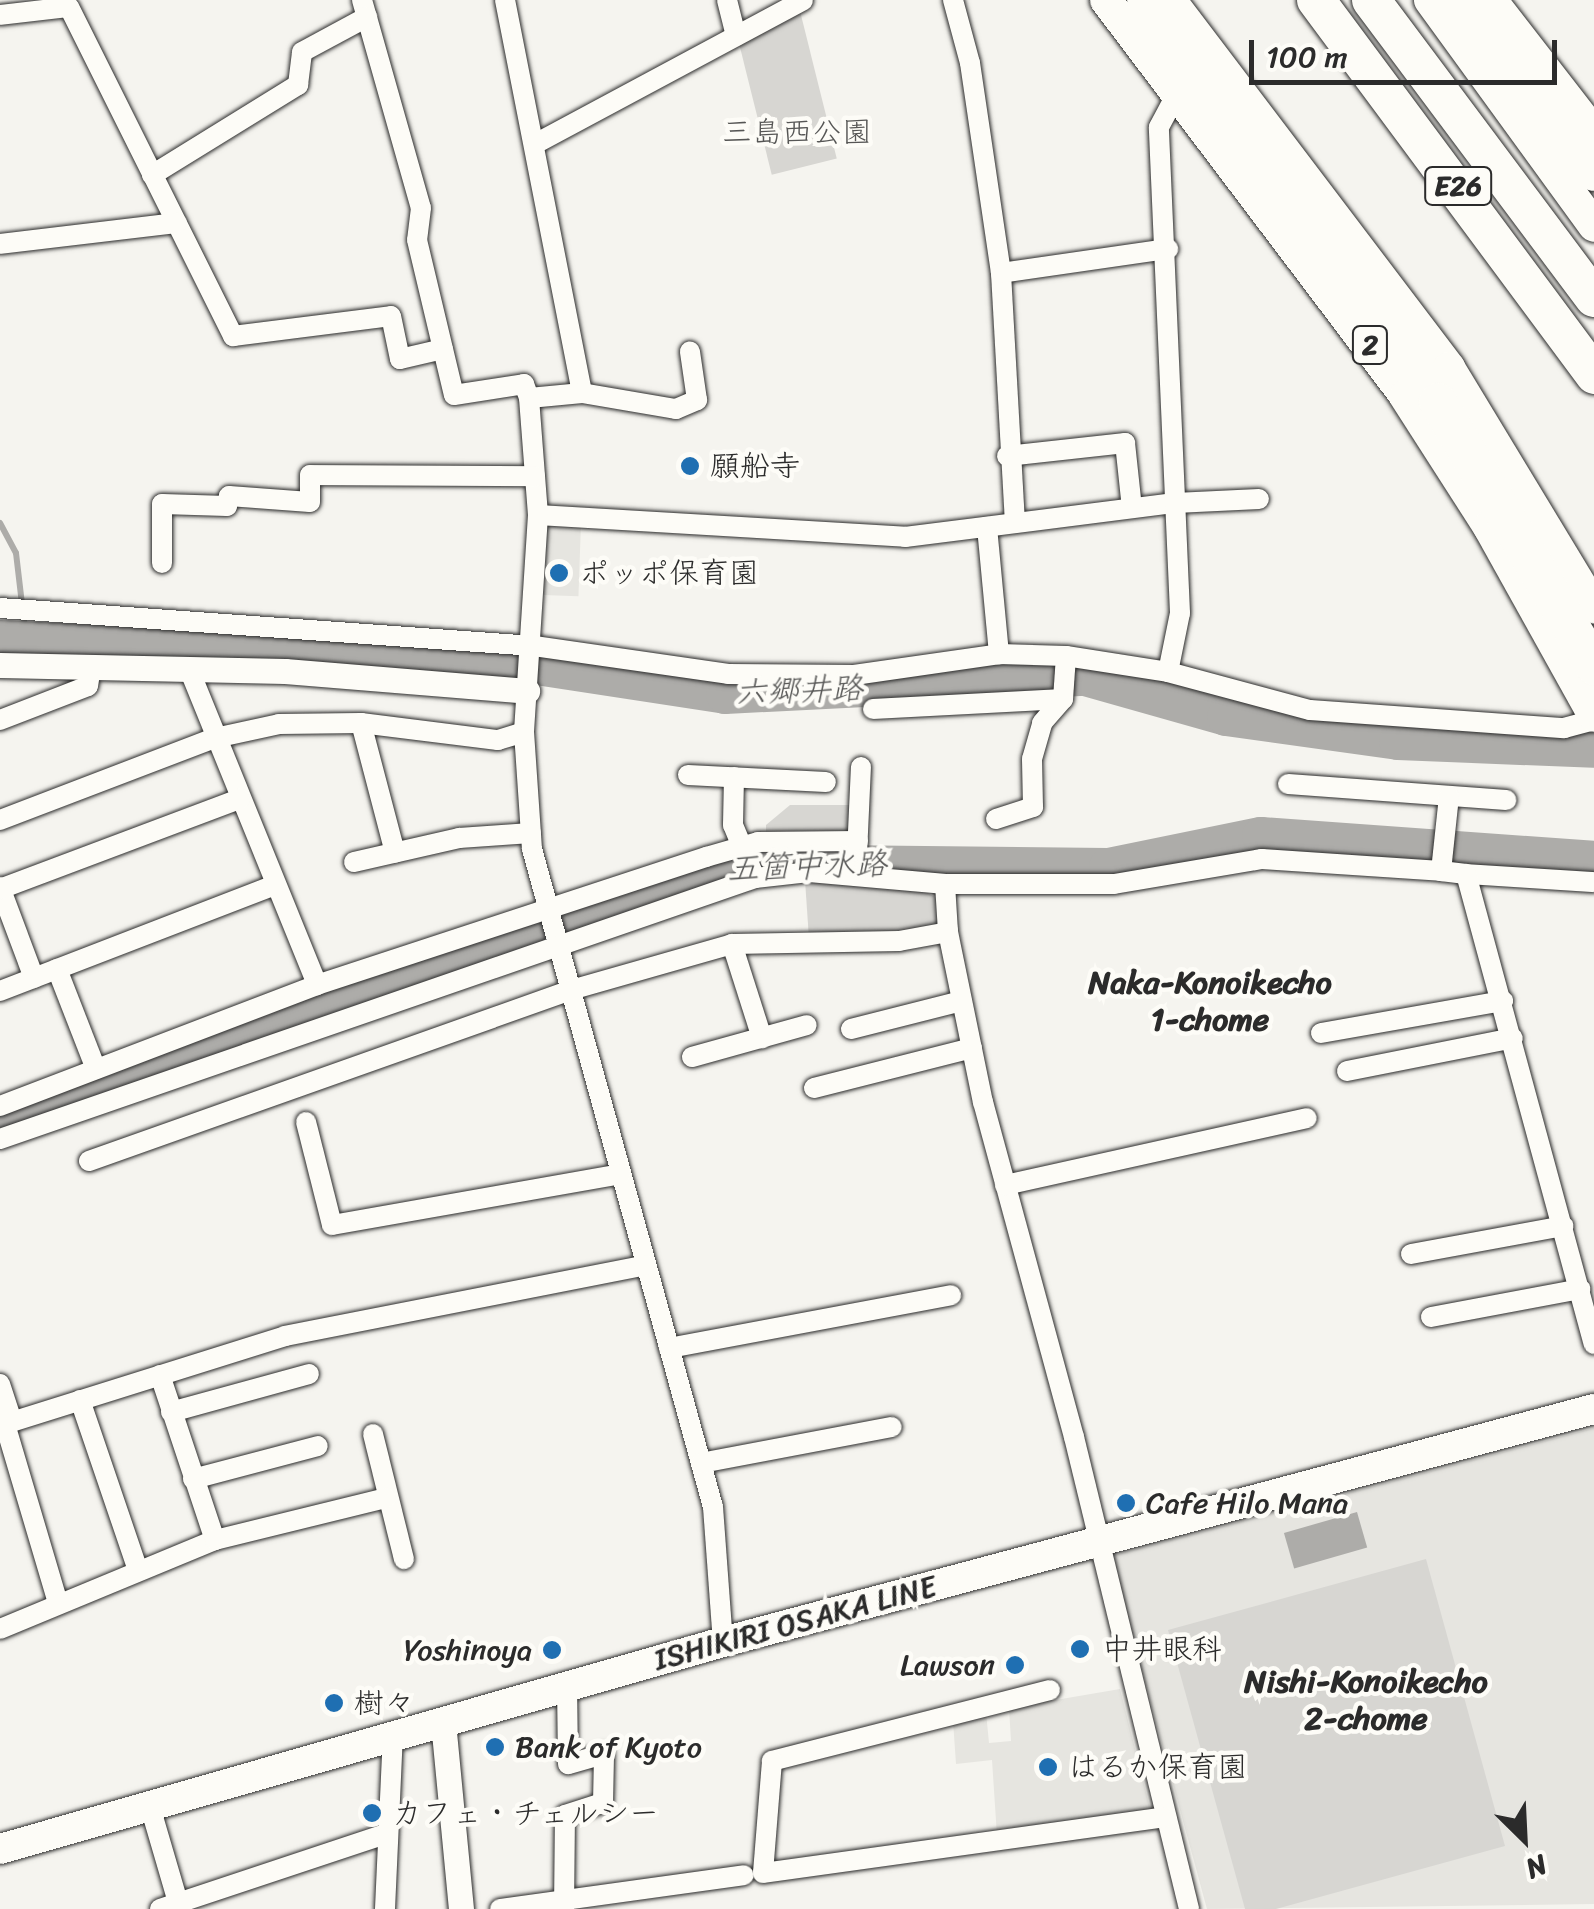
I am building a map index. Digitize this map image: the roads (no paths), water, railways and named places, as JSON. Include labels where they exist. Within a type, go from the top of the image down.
[{"type":"highway","points":[[1146,0],[1400,348],[1514,522],[1594,666]]},
{"type":"highway","name":"E26","points":[[1316,0],[1594,375]]},
{"type":"highway","name":"E26","points":[[1371,0],[1594,298]]},
{"type":"highway","points":[[1463,0],[1594,172]]},
{"type":"main road","name":"2","points":[[1106,0],[1405,396],[1489,527],[1594,718]]},
{"type":"main road","name":"2","points":[[1170,0],[1449,368],[1594,607]]},
{"type":"main road","points":[[1430,0],[1594,226]]},
{"type":"main road","points":[[1491,0],[1594,133]]},
{"type":"main road","name":"ISHIKIRI OSAKA LINE","points":[[2,1842],[723,1642],[1594,1410]]},
{"type":"street","points":[[505,0],[582,393]]},
{"type":"street","points":[[726,0],[736,36]]},
{"type":"street","points":[[534,144],[803,0]]},
{"type":"street","points":[[953,0],[970,63],[1001,273],[1012,398],[1007,456],[1016,523]]},
{"type":"street","points":[[0,15],[68,7],[232,336],[391,316],[400,359],[443,349]]},
{"type":"street","points":[[152,175],[298,85],[302,52],[365,8],[420,208],[417,240],[454,395],[524,384],[530,398],[538,515],[533,651],[524,732],[531,833],[546,910],[558,941],[713,1507],[723,1642]]},
{"type":"street","points":[[1168,672],[1180,612],[1168,249],[1159,127],[1178,92]]},
{"type":"street","points":[[0,244],[176,224]]},
{"type":"street","points":[[1001,273],[1168,249]]},
{"type":"street","points":[[530,398],[582,393],[676,409],[697,400],[690,352]]},
{"type":"street","points":[[1007,456],[1125,443],[1132,508]]},
{"type":"street","points":[[162,564],[162,504],[227,506],[229,496],[310,502],[310,475],[535,476]]},
{"type":"street","points":[[538,515],[906,537],[1175,503],[1259,499]]},
{"type":"street","points":[[987,527],[999,654]]},
{"type":"street","points":[[0,608],[533,651],[728,674],[854,675],[999,654],[1066,656],[1168,672],[1310,710],[1564,728],[1594,718]]},
{"type":"street","points":[[996,820],[1034,808],[1032,760],[1042,723],[1063,699],[1066,656]]},
{"type":"street","points":[[0,665],[189,669],[528,691]]},
{"type":"street","points":[[0,720],[88,686],[91,666]]},
{"type":"street","points":[[189,669],[317,986]]},
{"type":"street","points":[[874,709],[1063,699]]},
{"type":"street","points":[[0,820],[215,738],[280,724],[360,722],[498,740],[524,732]]},
{"type":"street","points":[[360,722],[395,852]]},
{"type":"street","points":[[856,876],[861,767]]},
{"type":"street","points":[[688,775],[826,782]]},
{"type":"street","points":[[734,777],[733,825],[755,878]]},
{"type":"street","points":[[1288,784],[1506,800]]},
{"type":"street","points":[[1441,865],[1450,796]]},
{"type":"street","points":[[34,978],[0,888],[240,799]]},
{"type":"street","points":[[354,862],[395,852],[531,833]]},
{"type":"street","points":[[0,1106],[317,986],[741,848],[792,839],[858,841]]},
{"type":"street","points":[[0,1139],[558,941],[755,878],[809,872],[946,884],[1114,884],[1262,859],[1441,865],[1466,874],[1594,882]]},
{"type":"street","points":[[1466,874],[1594,1344]]},
{"type":"street","points":[[0,991],[276,884]]},
{"type":"street","points":[[946,884],[948,932],[972,1048],[1074,1437],[1096,1541],[1190,1909]]},
{"type":"street","points":[[89,1161],[571,990],[732,944],[899,940],[948,932]]},
{"type":"street","points":[[732,944],[762,1038]]},
{"type":"street","points":[[57,969],[96,1069]]},
{"type":"street","points":[[851,1029],[962,1001]]},
{"type":"street","points":[[1321,1033],[1503,1001]]},
{"type":"street","points":[[692,1057],[807,1025]]},
{"type":"street","points":[[1347,1070],[1513,1038]]},
{"type":"street","points":[[814,1088],[972,1048]]},
{"type":"street","points":[[1006,1185],[1307,1118]]},
{"type":"street","points":[[306,1122],[332,1225],[621,1174]]},
{"type":"street","points":[[1411,1254],[1562,1226]]},
{"type":"street","points":[[58,1603],[4,1424],[285,1336],[646,1265]]},
{"type":"street","points":[[1431,1318],[1580,1289]]},
{"type":"street","points":[[669,1348],[952,1295]]},
{"type":"street","points":[[172,1412],[310,1374]]},
{"type":"street","points":[[160,1375],[215,1540]]},
{"type":"street","points":[[0,1384],[12,1422]]},
{"type":"street","points":[[80,1400],[138,1570]]},
{"type":"street","points":[[701,1462],[892,1426]]},
{"type":"street","points":[[373,1434],[404,1559]]},
{"type":"street","points":[[193,1479],[318,1446]]},
{"type":"street","points":[[0,1628],[215,1540],[386,1498]]},
{"type":"street","points":[[564,1905],[565,1816],[603,1802],[604,1754],[568,1764],[568,1687]]},
{"type":"street","points":[[1050,1690],[772,1761],[763,1873],[1164,1817]]},
{"type":"street","points":[[443,1722],[461,1909]]},
{"type":"street","points":[[385,1909],[394,1734]]},
{"type":"street","points":[[149,1803],[173,1907],[388,1833]]},
{"type":"street","points":[[500,1909],[564,1905],[744,1875]]},
{"type":"waterway","points":[[0,523],[16,553],[26,638]]},
{"type":"waterway","name":"六郷井路","points":[[0,639],[530,665],[725,695],[1085,677],[1226,717],[1398,741],[1594,749]]},
{"type":"waterway","name":"五箇中水路","points":[[0,1121],[554,918],[736,863],[1108,867],[1261,836],[1594,860]]},
{"type":"place","name":"願船寺","points":[[690,466]]},
{"type":"place","name":"ポッポ保育園","points":[[559,573]]},
{"type":"place","name":"Cafe Hilo Mana","points":[[1126,1503]]},
{"type":"place","name":"中井眼科","points":[[1080,1649]]},
{"type":"place","name":"Yoshinoya","points":[[552,1650]]},
{"type":"place","name":"Lawson","points":[[1015,1665]]},
{"type":"place","name":"樹々","points":[[334,1703]]},
{"type":"place","name":"Bank of Kyoto","points":[[495,1747]]},
{"type":"place","name":"はるか保育園","points":[[1048,1767]]},
{"type":"place","name":"カフェ・チェルシー","points":[[372,1813]]},
{"type":"district","name":"Naka-Konoikecho 1-chome","points":[[1210,1002]]},
{"type":"district","name":"Nishi-Konoikecho 2-chome","points":[[1366,1702]]},
{"type":"park label","name":"三島西公園","points":[[797,132]]}]
